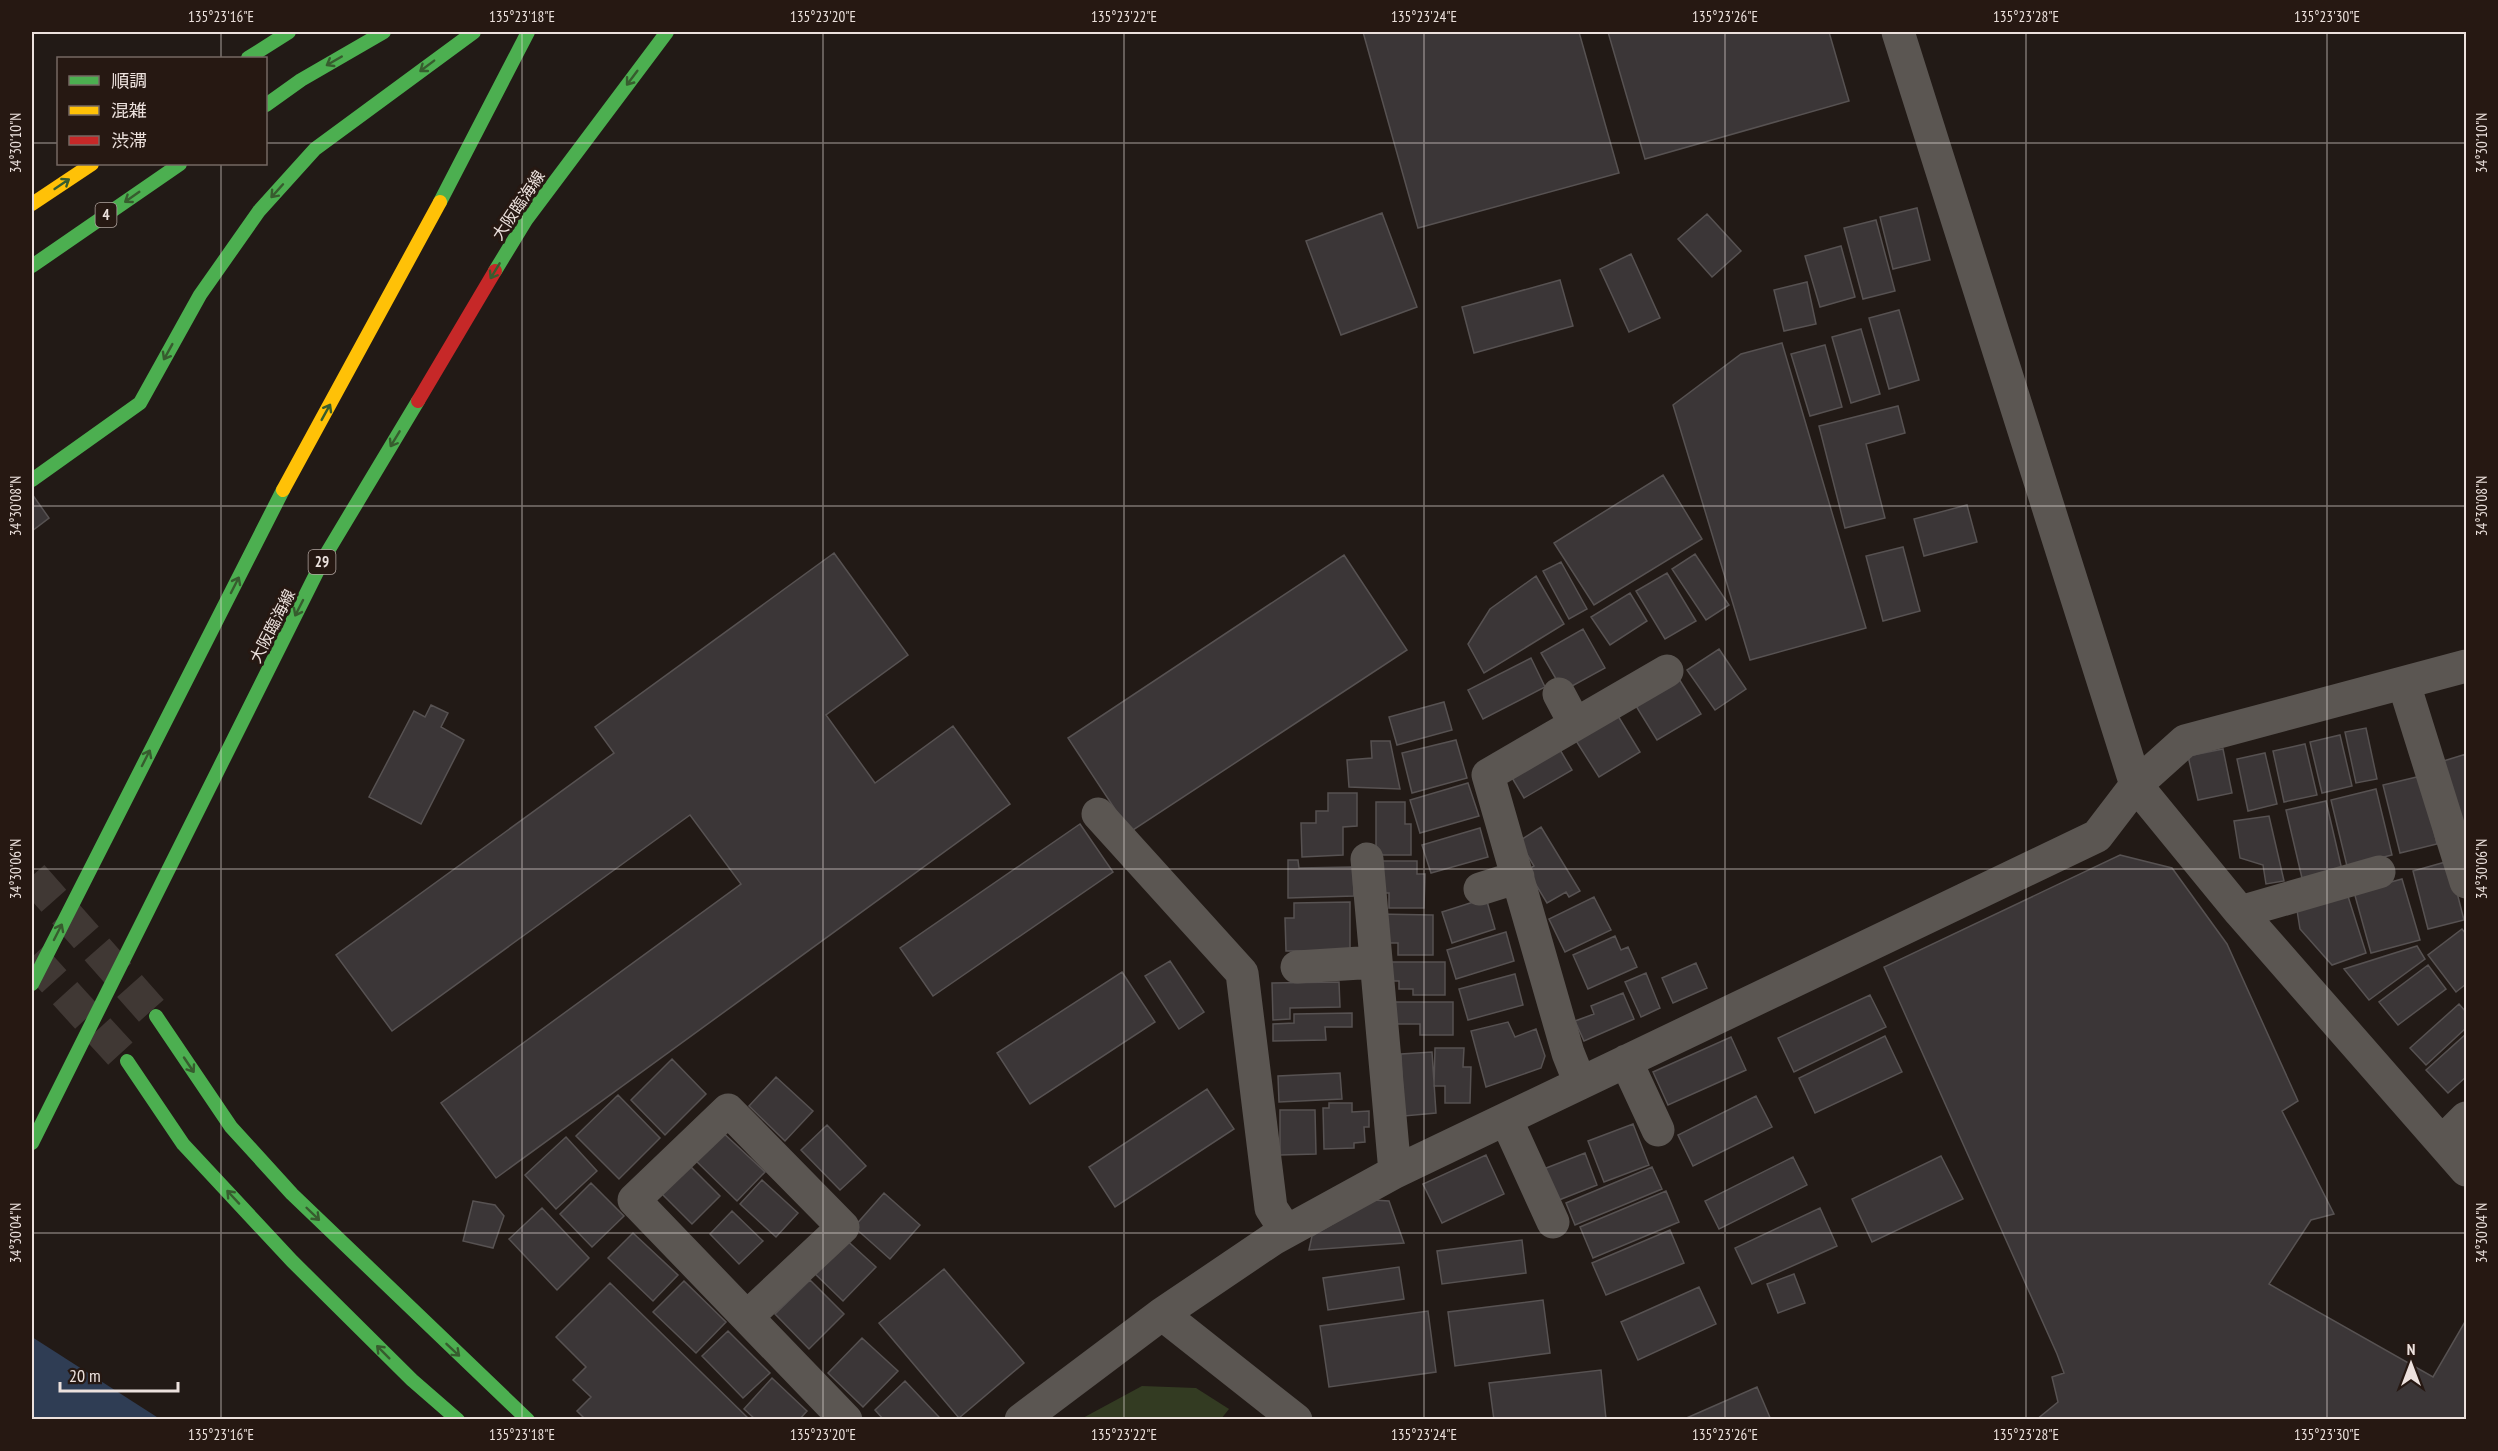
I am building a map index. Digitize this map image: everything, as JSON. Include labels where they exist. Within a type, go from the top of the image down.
[{"type":"main road","points":[[250,57],[289,32]]},
{"type":"main road","points":[[267,104],[301,80],[384,32]]},
{"type":"main road","points":[[32,480],[140,403],[200,295],[259,211],[315,149],[474,32]]},
{"type":"main road","points":[[32,984],[270,516],[446,191],[528,32]]},
{"type":"main road","name":"大阪臨海線","points":[[32,1143],[325,556],[526,220],[667,32]]},
{"type":"main road","points":[[32,204],[90,165]]},
{"type":"main road","name":"4","points":[[32,266],[179,165]]},
{"type":"main road","points":[[156,1016],[231,1127],[284,1186],[528,1419]]},
{"type":"main road","points":[[127,1061],[183,1144],[292,1262],[412,1380],[458,1419]]},
{"type":"street","points":[[1898,32],[2136,785],[2240,912],[2443,1141],[2466,1170]]},
{"type":"street","points":[[1021,1419],[1162,1314],[1286,1231],[1395,1172],[2097,836],[2136,785],[2185,741],[2466,666]]},
{"type":"street","points":[[1580,1083],[1568,1053],[1488,775],[1667,671]]},
{"type":"street","points":[[2404,684],[2466,882]]},
{"type":"street","points":[[1559,694],[1575,724]]},
{"type":"street","points":[[1098,814],[1242,973],[1271,1208],[1286,1231]]},
{"type":"street","points":[[1367,859],[1395,1172]]},
{"type":"street","points":[[2240,912],[2379,872]]},
{"type":"street","points":[[1480,889],[1518,877]]},
{"type":"street","points":[[1297,967],[1376,962]]},
{"type":"street","points":[[1626,1061],[1658,1130]]},
{"type":"street","points":[[747,1317],[843,1227],[728,1110],[634,1200],[747,1317],[846,1419]]},
{"type":"street","points":[[2443,1141],[2466,1118]]},
{"type":"street","points":[[1506,1119],[1553,1222]]},
{"type":"street","points":[[1162,1314],[1296,1419]]},
{"type":"green space","points":[[1142,1386],[1196,1388],[1229,1409],[1221,1419],[1081,1419]]},
{"type":"water","points":[[32,1337],[160,1419],[32,1419]]},
{"type":"building","points":[[1363,32],[1579,32],[1619,173],[1418,228]]},
{"type":"building","points":[[1608,32],[1829,32],[1849,101],[1645,159]]},
{"type":"building","points":[[1917,208],[1930,260],[1893,269],[1880,217]]},
{"type":"building","points":[[1382,213],[1417,307],[1341,335],[1306,241]]},
{"type":"building","points":[[1707,214],[1741,251],[1712,277],[1678,239]]},
{"type":"building","points":[[1876,220],[1895,291],[1863,299],[1844,228]]},
{"type":"building","points":[[1841,246],[1855,297],[1820,307],[1805,256]]},
{"type":"building","points":[[1631,254],[1660,318],[1629,332],[1600,269]]},
{"type":"building","points":[[1560,280],[1573,326],[1474,353],[1462,307]]},
{"type":"building","points":[[1807,282],[1816,324],[1784,331],[1774,290]]},
{"type":"building","points":[[1899,310],[1919,380],[1889,389],[1869,318]]},
{"type":"building","points":[[1861,329],[1880,394],[1851,403],[1832,337]]},
{"type":"building","points":[[1782,343],[1866,628],[1750,660],[1673,405],[1741,354]]},
{"type":"building","points":[[1825,345],[1842,407],[1810,416],[1791,354]]},
{"type":"building","points":[[1898,406],[1905,433],[1866,444],[1885,518],[1845,528],[1819,426]]},
{"type":"building","points":[[1663,475],[1702,539],[1594,605],[1554,543]]},
{"type":"building","points":[[32,494],[49,518],[32,531]]},
{"type":"building","points":[[1967,505],[1977,542],[1924,556],[1914,519]]},
{"type":"building","points":[[1903,547],[1920,611],[1883,621],[1866,556]]},
{"type":"building","points":[[834,553],[908,655],[826,715],[875,783],[953,726],[1010,804],[496,1178],[441,1103],[741,884],[690,815],[392,1031],[336,955],[614,753],[595,727]]},
{"type":"building","points":[[1695,554],[1729,605],[1706,620],[1672,569]]},
{"type":"building","points":[[1344,555],[1407,650],[1130,832],[1068,738]]},
{"type":"building","points":[[1561,562],[1587,609],[1569,619],[1543,571]]},
{"type":"building","points":[[1667,573],[1696,621],[1665,639],[1636,591]]},
{"type":"building","points":[[1536,576],[1564,624],[1484,673],[1468,644],[1490,609]]},
{"type":"building","points":[[1630,593],[1647,621],[1610,645],[1591,617]]},
{"type":"building","points":[[1583,629],[1605,668],[1563,691],[1541,653]]},
{"type":"building","points":[[1719,649],[1746,689],[1715,710],[1687,670]]},
{"type":"building","points":[[1531,658],[1545,687],[1483,719],[1468,690]]},
{"type":"building","points":[[1679,679],[1701,714],[1657,740],[1636,706]]},
{"type":"building","points":[[1444,702],[1452,730],[1397,745],[1389,717]]},
{"type":"building","points":[[431,705],[448,713],[441,727],[464,740],[421,824],[369,797],[414,711],[425,717]]},
{"type":"building","points":[[1615,711],[1640,752],[1599,777],[1573,736]]},
{"type":"building","points":[[2366,728],[2377,779],[2356,783],[2345,732]]},
{"type":"building","points":[[2340,735],[2352,786],[2322,793],[2310,742]]},
{"type":"building","points":[[1553,738],[1572,770],[1524,798],[1505,766]]},
{"type":"building","points":[[1456,740],[1467,778],[1412,793],[1402,753]]},
{"type":"building","points":[[1371,741],[1390,741],[1400,789],[1349,787],[1347,760],[1372,758]]},
{"type":"building","points":[[2305,744],[2317,795],[2284,802],[2273,751]]},
{"type":"building","points":[[2223,749],[2232,793],[2198,800],[2188,756]]},
{"type":"building","points":[[2265,753],[2277,804],[2248,811],[2237,759]]},
{"type":"building","points":[[2466,754],[2466,832],[2437,763]]},
{"type":"building","points":[[2421,776],[2437,844],[2400,853],[2383,785]]},
{"type":"building","points":[[1468,783],[1479,816],[1420,833],[1410,800]]},
{"type":"building","points":[[2376,789],[2392,855],[2347,866],[2331,800]]},
{"type":"building","points":[[1328,793],[1357,793],[1357,826],[1343,827],[1343,855],[1302,857],[1301,823],[1316,823],[1316,811],[1328,811]]},
{"type":"building","points":[[2326,801],[2342,870],[2302,878],[2286,810]]},
{"type":"building","points":[[1376,802],[1405,802],[1405,824],[1411,824],[1411,855],[1376,855]]},
{"type":"building","points":[[2269,816],[2284,881],[2266,884],[2263,865],[2240,858],[2234,821]]},
{"type":"building","points":[[1080,824],[1113,872],[933,996],[900,948]]},
{"type":"building","points":[[1541,827],[1580,891],[1569,897],[1566,892],[1547,903],[1527,870],[1534,866],[1519,841]]},
{"type":"building","points":[[1480,828],[1488,857],[1431,873],[1422,845]]},
{"type":"building","points":[[2120,855],[2172,868],[2227,944],[2298,1101],[2282,1111],[2334,1214],[2311,1220],[2269,1284],[2433,1377],[2466,1320],[2466,1420],[2036,1420],[2058,1402],[2052,1377],[2064,1373],[1884,967]]},
{"type":"building","points":[[1288,860],[1298,860],[1299,868],[1353,867],[1354,896],[1288,898]]},
{"type":"building","points":[[1377,861],[1417,861],[1417,874],[1425,874],[1424,908],[1389,908],[1389,893],[1377,893]]},
{"type":"building","points":[[2449,861],[2464,920],[2428,929],[2413,871]]},
{"type":"building","points":[[2402,879],[2420,940],[2371,953],[2354,892]]},
{"type":"building","points":[[2346,890],[2366,953],[2332,965],[2300,929],[2296,904]]},
{"type":"building","points":[[1594,897],[1611,930],[1565,952],[1549,919]]},
{"type":"building","points":[[1486,898],[1495,929],[1452,943],[1442,912]]},
{"type":"building","points":[[1350,902],[1350,951],[1286,951],[1285,918],[1294,918],[1294,903]]},
{"type":"building","points":[[1376,914],[1433,915],[1433,955],[1398,955],[1398,943],[1376,943]]},
{"type":"building","points":[[2462,929],[2466,934],[2466,984],[2456,992],[2428,955]]},
{"type":"building","points":[[1506,932],[1514,961],[1456,979],[1447,950]]},
{"type":"building","points":[[1615,936],[1621,950],[1628,947],[1637,967],[1588,989],[1573,955]]},
{"type":"building","points":[[2417,946],[2425,959],[2369,1000],[2344,969]]},
{"type":"building","points":[[1170,961],[1204,1012],[1179,1029],[1145,976]]},
{"type":"building","points":[[1387,962],[1445,962],[1445,995],[1413,995],[1413,989],[1399,989],[1399,981],[1387,981]]},
{"type":"building","points":[[1696,963],[1707,988],[1673,1003],[1662,978]]},
{"type":"building","points":[[2428,965],[2446,989],[2398,1025],[2379,1002]]},
{"type":"building","points":[[1122,972],[1155,1022],[1030,1104],[997,1053]]},
{"type":"building","points":[[1646,973],[1660,1008],[1641,1017],[1625,982]]},
{"type":"building","points":[[1515,974],[1523,1005],[1468,1020],[1459,989]]},
{"type":"building","points":[[1339,982],[1340,1007],[1290,1008],[1290,1019],[1273,1020],[1272,983]]},
{"type":"building","points":[[1623,993],[1634,1019],[1584,1041],[1575,1021],[1594,1014],[1591,1006]]},
{"type":"building","points":[[1870,995],[1886,1027],[1794,1072],[1778,1038]]},
{"type":"building","points":[[1393,1002],[1453,1002],[1453,1035],[1420,1035],[1420,1024],[1393,1024]]},
{"type":"building","points":[[2459,1004],[2466,1012],[2466,1028],[2426,1065],[2410,1048]]},
{"type":"building","points":[[1352,1013],[1352,1027],[1325,1027],[1326,1040],[1273,1041],[1273,1024],[1294,1023],[1294,1014]]},
{"type":"building","points":[[1508,1022],[1515,1037],[1536,1029],[1545,1056],[1541,1068],[1486,1087],[1471,1031]]},
{"type":"building","points":[[2466,1034],[2466,1077],[2448,1093],[2426,1070]]},
{"type":"building","points":[[1885,1036],[1902,1072],[1815,1113],[1799,1078]]},
{"type":"building","points":[[1731,1037],[1746,1070],[1668,1105],[1653,1072]]},
{"type":"building","points":[[1435,1048],[1464,1048],[1463,1067],[1471,1067],[1470,1103],[1445,1103],[1445,1086],[1434,1086]]},
{"type":"building","points":[[1432,1052],[1436,1113],[1404,1116],[1401,1054]]},
{"type":"building","points":[[672,1059],[706,1094],[665,1135],[631,1100]]},
{"type":"building","points":[[1340,1073],[1342,1099],[1279,1102],[1278,1076]]},
{"type":"building","points":[[776,1077],[813,1111],[785,1141],[749,1106]]},
{"type":"building","points":[[1207,1089],[1234,1129],[1115,1207],[1089,1167]]},
{"type":"building","points":[[618,1095],[660,1138],[619,1179],[576,1136]]},
{"type":"building","points":[[1756,1096],[1772,1127],[1693,1166],[1678,1135]]},
{"type":"building","points":[[1329,1103],[1352,1103],[1352,1112],[1369,1111],[1369,1127],[1364,1127],[1365,1142],[1354,1143],[1354,1148],[1324,1149],[1323,1108],[1329,1108]]},
{"type":"building","points":[[1280,1110],[1315,1110],[1316,1154],[1280,1155]]},
{"type":"building","points":[[1633,1124],[1649,1165],[1604,1182],[1588,1141]]},
{"type":"building","points":[[827,1125],[866,1166],[840,1190],[801,1150]]},
{"type":"building","points":[[719,1129],[765,1172],[737,1201],[692,1157]]},
{"type":"building","points":[[566,1137],[597,1171],[556,1209],[525,1175]]},
{"type":"building","points":[[1585,1153],[1597,1185],[1554,1202],[1541,1170]]},
{"type":"building","points":[[1486,1155],[1504,1194],[1442,1223],[1423,1184]]},
{"type":"building","points":[[1941,1156],[1963,1199],[1872,1242],[1852,1199]]},
{"type":"building","points":[[1793,1157],[1807,1185],[1719,1229],[1705,1201]]},
{"type":"building","points":[[685,1161],[720,1196],[692,1224],[657,1189]]},
{"type":"building","points":[[1652,1167],[1662,1189],[1575,1225],[1566,1203]]},
{"type":"building","points":[[762,1180],[798,1213],[776,1237],[740,1204]]},
{"type":"building","points":[[591,1183],[624,1216],[592,1247],[560,1214]]},
{"type":"building","points":[[1666,1191],[1679,1222],[1593,1258],[1580,1227]]},
{"type":"building","points":[[884,1193],[920,1225],[890,1259],[854,1227]]},
{"type":"building","points":[[1373,1200],[1389,1201],[1404,1243],[1309,1250],[1312,1236]]},
{"type":"building","points":[[473,1201],[495,1205],[504,1216],[493,1248],[463,1241]]},
{"type":"building","points":[[542,1208],[589,1258],[557,1290],[509,1239]]},
{"type":"building","points":[[1820,1208],[1837,1246],[1752,1284],[1735,1248]]},
{"type":"building","points":[[732,1211],[763,1241],[739,1264],[710,1234]]},
{"type":"building","points":[[1670,1230],[1684,1263],[1606,1295],[1592,1263]]},
{"type":"building","points":[[633,1233],[678,1275],[653,1301],[608,1258]]},
{"type":"building","points":[[841,1235],[876,1267],[843,1301],[809,1268]]},
{"type":"building","points":[[1522,1240],[1526,1273],[1442,1284],[1437,1251]]},
{"type":"building","points":[[1399,1267],[1404,1299],[1328,1310],[1323,1278]]},
{"type":"building","points":[[944,1269],[1024,1363],[959,1418],[879,1323]]},
{"type":"building","points":[[1794,1274],[1805,1303],[1778,1313],[1767,1284]]},
{"type":"building","points":[[810,1280],[844,1314],[809,1349],[775,1314]]},
{"type":"building","points":[[684,1281],[726,1322],[696,1353],[653,1312]]},
{"type":"building","points":[[610,1283],[750,1420],[586,1420],[577,1411],[591,1397],[573,1380],[586,1367],[556,1337]]},
{"type":"building","points":[[1699,1287],[1716,1324],[1638,1360],[1621,1322]]},
{"type":"building","points":[[1543,1300],[1550,1353],[1455,1366],[1448,1312]]},
{"type":"building","points":[[1428,1311],[1436,1372],[1329,1387],[1320,1326]]},
{"type":"building","points":[[728,1331],[770,1373],[743,1398],[702,1356]]},
{"type":"building","points":[[862,1338],[898,1371],[863,1407],[828,1373]]},
{"type":"building","points":[[1601,1370],[1606,1419],[1494,1420],[1489,1383]]},
{"type":"building","points":[[772,1378],[807,1411],[799,1420],[756,1420],[744,1409]]},
{"type":"building","points":[[905,1381],[939,1417],[937,1420],[884,1420],[875,1410]]},
{"type":"building","points":[[1757,1387],[1771,1420],[1682,1420]]},
{"type":"tunnel","points":[[32,876],[156,1016]]},
{"type":"tunnel","points":[[32,957],[127,1061]]},
{"type":"traffic: fast","points":[[250,57],[289,32]]},
{"type":"traffic: fast","points":[[267,104],[301,80],[384,32]]},
{"type":"traffic: fast","points":[[32,480],[140,403],[200,295],[259,211],[315,149],[474,32]]},
{"type":"traffic: fast","points":[[440,202],[528,32]]},
{"type":"traffic: fast","points":[[495,271],[526,220],[667,32]]},
{"type":"traffic: fast","points":[[32,266],[179,165]]},
{"type":"traffic: fast","points":[[32,1143],[325,556],[418,401]]},
{"type":"traffic: fast","points":[[32,984],[283,490]]},
{"type":"traffic: fast","points":[[156,1016],[231,1127],[292,1194],[528,1420]]},
{"type":"traffic: fast","points":[[127,1061],[183,1144],[292,1261],[412,1380],[458,1420]]},
{"type":"traffic: slow","points":[[32,204],[90,165]]},
{"type":"traffic: slow","points":[[283,490],[440,202]]},
{"type":"traffic: jam","points":[[418,401],[495,271]]}]
